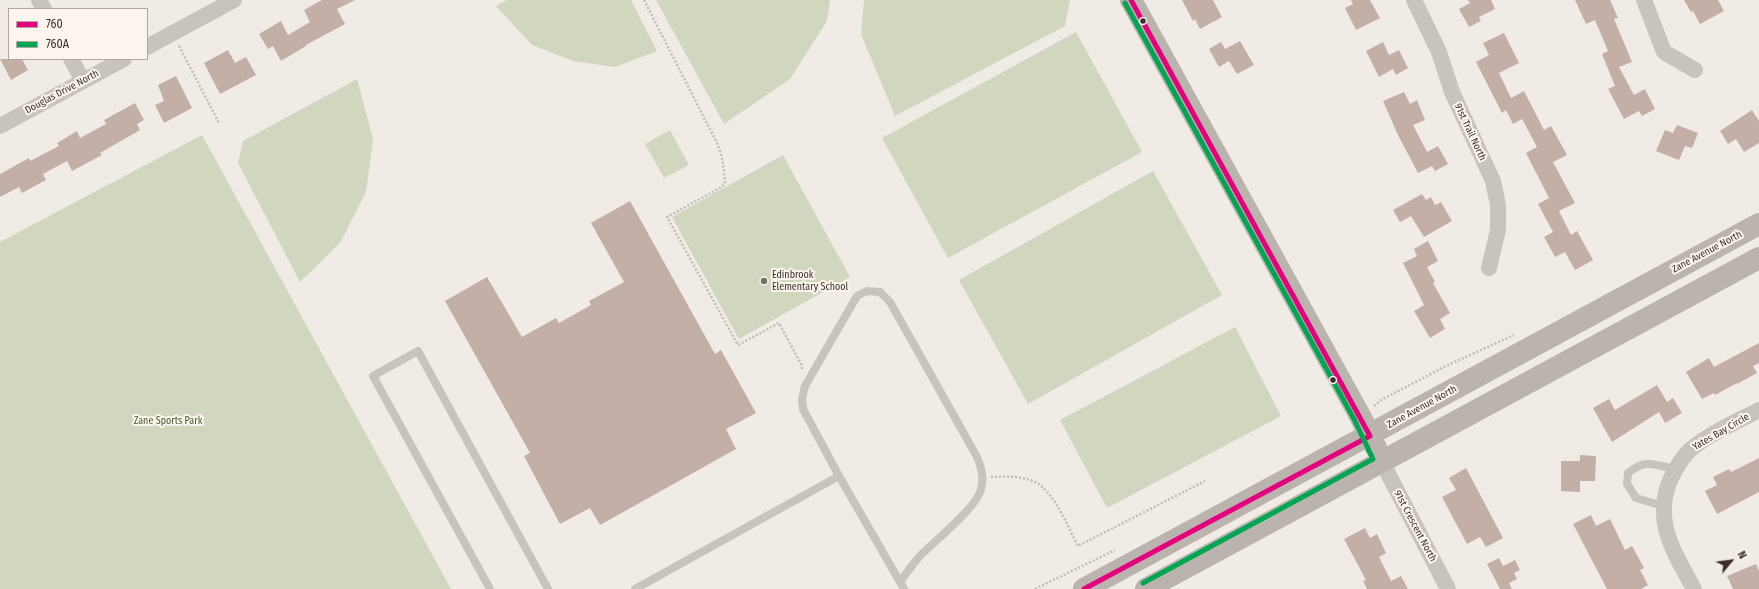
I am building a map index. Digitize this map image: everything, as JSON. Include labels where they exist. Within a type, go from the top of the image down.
[{"type":"main road","points":[[1131,0],[1370,436],[1382,462]]},
{"type":"main road","name":"Zane Avenue North","points":[[1084,589],[1370,436],[1759,224]]},
{"type":"main road","points":[[1146,589],[1759,258]]},
{"type":"street","points":[[148,46],[234,0]]},
{"type":"street","name":"91st Trail North","points":[[1414,0],[1439,52],[1452,92],[1493,181],[1498,206],[1498,230],[1489,268]]},
{"type":"street","points":[[1644,0],[1664,52],[1695,70]]},
{"type":"street","points":[[72,60],[83,81]]},
{"type":"street","name":"Douglas Drive North","points":[[0,126],[122,60]]},
{"type":"street","name":"Yates Bay Circle","points":[[1694,589],[1675,555],[1668,536],[1664,520],[1663,506],[1666,489],[1675,469],[1689,450],[1707,438],[1759,410]]},
{"type":"street","name":"91st Crescent North","points":[[1382,462],[1448,589]]},
{"type":"lane","points":[[867,290],[880,292],[890,302],[977,457],[983,477],[981,491],[974,503],[917,559],[902,586],[802,409],[802,399],[805,388],[857,296],[867,290]]},
{"type":"lane","points":[[490,589],[373,376],[418,351],[548,589]]},
{"type":"lane","points":[[1663,506],[1636,498],[1627,484],[1628,473],[1636,467],[1646,463],[1675,469]]},
{"type":"lane","points":[[634,589],[839,476]]},
{"type":"path","points":[[644,0],[717,143],[722,156],[724,168],[725,184],[668,217],[738,345],[779,323],[802,366],[805,388]]},
{"type":"path","points":[[172,34],[218,123]]},
{"type":"path","points":[[983,477],[1020,478],[1039,485],[1054,503],[1078,546],[1205,481]]},
{"type":"green space","points":[[507,0],[631,0],[657,51],[615,67],[573,61],[532,45],[496,6]]},
{"type":"green space","points":[[656,0],[830,0],[827,21],[790,79],[724,124]]},
{"type":"green space","points":[[864,0],[1070,0],[1065,26],[895,116],[861,34]]},
{"type":"green space","points":[[1076,32],[1142,152],[948,258],[882,138]]},
{"type":"green space","points":[[357,79],[373,139],[366,192],[340,243],[300,282],[238,163],[243,141]]},
{"type":"green space","points":[[670,130],[689,165],[664,178],[645,144]]},
{"type":"green space","name":"Zane Sports Park","points":[[202,135],[451,589],[0,589],[0,242]]},
{"type":"green space","points":[[783,155],[850,277],[739,339],[672,217]]},
{"type":"green space","points":[[1153,171],[1222,295],[1028,404],[959,280]]},
{"type":"green space","points":[[1235,327],[1281,416],[1107,508],[1060,420]]},
{"type":"building","points":[[322,0],[355,0],[337,9],[345,24],[306,45],[281,61],[273,46],[268,49],[259,34],[281,21],[288,35],[310,22],[304,10]]},
{"type":"building","points":[[1182,0],[1213,0],[1222,17],[1200,29],[1195,19],[1193,21]]},
{"type":"building","points":[[1351,0],[1370,0],[1380,18],[1356,30],[1345,8],[1353,4]]},
{"type":"building","points":[[1468,0],[1491,0],[1495,9],[1479,17],[1481,21],[1469,27],[1459,9],[1470,3]]},
{"type":"building","points":[[1575,0],[1610,0],[1618,18],[1614,19],[1632,62],[1619,67],[1634,95],[1645,89],[1655,109],[1642,116],[1639,111],[1624,119],[1608,89],[1615,86],[1602,54],[1608,51],[1595,20],[1586,24]]},
{"type":"building","points":[[1684,0],[1718,0],[1724,11],[1700,24],[1693,11],[1691,12]]},
{"type":"building","points":[[1504,33],[1519,63],[1499,73],[1511,98],[1524,91],[1544,130],[1551,126],[1567,155],[1553,162],[1575,203],[1559,211],[1571,235],[1577,231],[1593,260],[1575,270],[1565,252],[1555,257],[1544,237],[1553,232],[1538,204],[1549,198],[1526,153],[1537,147],[1522,119],[1513,124],[1506,110],[1502,113],[1476,62],[1489,55],[1483,43]]},
{"type":"building","points":[[1240,41],[1254,65],[1237,74],[1229,61],[1219,67],[1209,49],[1221,42],[1225,49]]},
{"type":"building","points":[[1383,42],[1389,55],[1399,50],[1408,68],[1396,75],[1393,69],[1379,77],[1366,51]]},
{"type":"building","points":[[228,50],[235,63],[246,57],[256,75],[220,94],[204,63]]},
{"type":"building","points":[[0,59],[23,60],[28,70],[11,80]]},
{"type":"building","points":[[176,76],[192,108],[164,123],[155,105],[164,101],[158,85]]},
{"type":"building","points":[[1404,92],[1410,104],[1417,100],[1425,120],[1413,125],[1427,152],[1438,146],[1448,164],[1435,171],[1432,166],[1418,173],[1398,135],[1383,101]]},
{"type":"building","points":[[135,103],[144,120],[137,124],[140,130],[100,153],[102,155],[72,171],[67,161],[43,174],[46,180],[22,193],[19,187],[0,197],[0,174],[29,158],[30,161],[59,146],[57,143],[77,131],[80,138],[106,124],[104,120]]},
{"type":"building","points":[[1752,110],[1759,121],[1759,143],[1744,152],[1736,139],[1728,144],[1720,131]]},
{"type":"building","points":[[1677,125],[1698,133],[1692,148],[1685,146],[1679,160],[1656,151],[1665,130],[1673,133]]},
{"type":"building","points":[[1422,194],[1426,200],[1431,197],[1435,205],[1441,202],[1452,221],[1424,237],[1411,216],[1400,222],[1393,210]]},
{"type":"building","points":[[630,201],[715,354],[721,350],[756,413],[726,429],[736,449],[600,525],[590,508],[560,524],[524,456],[530,453],[445,301],[487,277],[522,337],[556,318],[559,323],[591,305],[589,301],[624,282],[591,223]]},
{"type":"building","points":[[1428,241],[1438,261],[1427,267],[1435,282],[1433,283],[1450,313],[1440,319],[1445,329],[1430,338],[1414,311],[1424,305],[1403,263],[1417,256],[1414,249]]},
{"type":"building","points":[[1759,343],[1759,363],[1753,366],[1757,373],[1715,395],[1714,393],[1702,399],[1686,372],[1709,358],[1714,367]]},
{"type":"building","points":[[1657,385],[1667,402],[1673,398],[1682,413],[1665,423],[1659,412],[1612,442],[1593,408],[1609,399],[1615,410]]},
{"type":"building","points":[[1580,455],[1596,456],[1595,481],[1580,481],[1580,492],[1561,491],[1561,461],[1580,461]]},
{"type":"building","points":[[1759,458],[1759,492],[1717,514],[1705,491],[1717,485],[1713,477],[1729,469],[1731,472]]},
{"type":"building","points":[[1466,468],[1503,538],[1486,547],[1480,537],[1467,544],[1442,497],[1456,490],[1449,478]]},
{"type":"building","points":[[1591,515],[1596,526],[1610,519],[1625,550],[1632,546],[1644,568],[1640,570],[1648,585],[1641,589],[1607,589],[1573,524]]},
{"type":"building","points":[[1365,528],[1370,538],[1377,534],[1386,553],[1379,557],[1391,581],[1401,576],[1408,589],[1367,589],[1363,581],[1366,580],[1344,539]]},
{"type":"building","points":[[1499,558],[1503,566],[1515,560],[1520,570],[1514,573],[1517,579],[1509,583],[1512,589],[1500,589],[1487,564]]},
{"type":"building","points":[[1756,564],[1759,571],[1759,589],[1733,589],[1727,576]]},
{"type":"transit line","name":"760","points":[[1084,589],[1370,436],[1131,0]]},
{"type":"transit line","name":"760A","points":[[1125,3],[1354,419],[1373,459],[1143,583]]},
{"type":"place","name":"Edinbrook Elementary School","points":[[764,281]]}]
